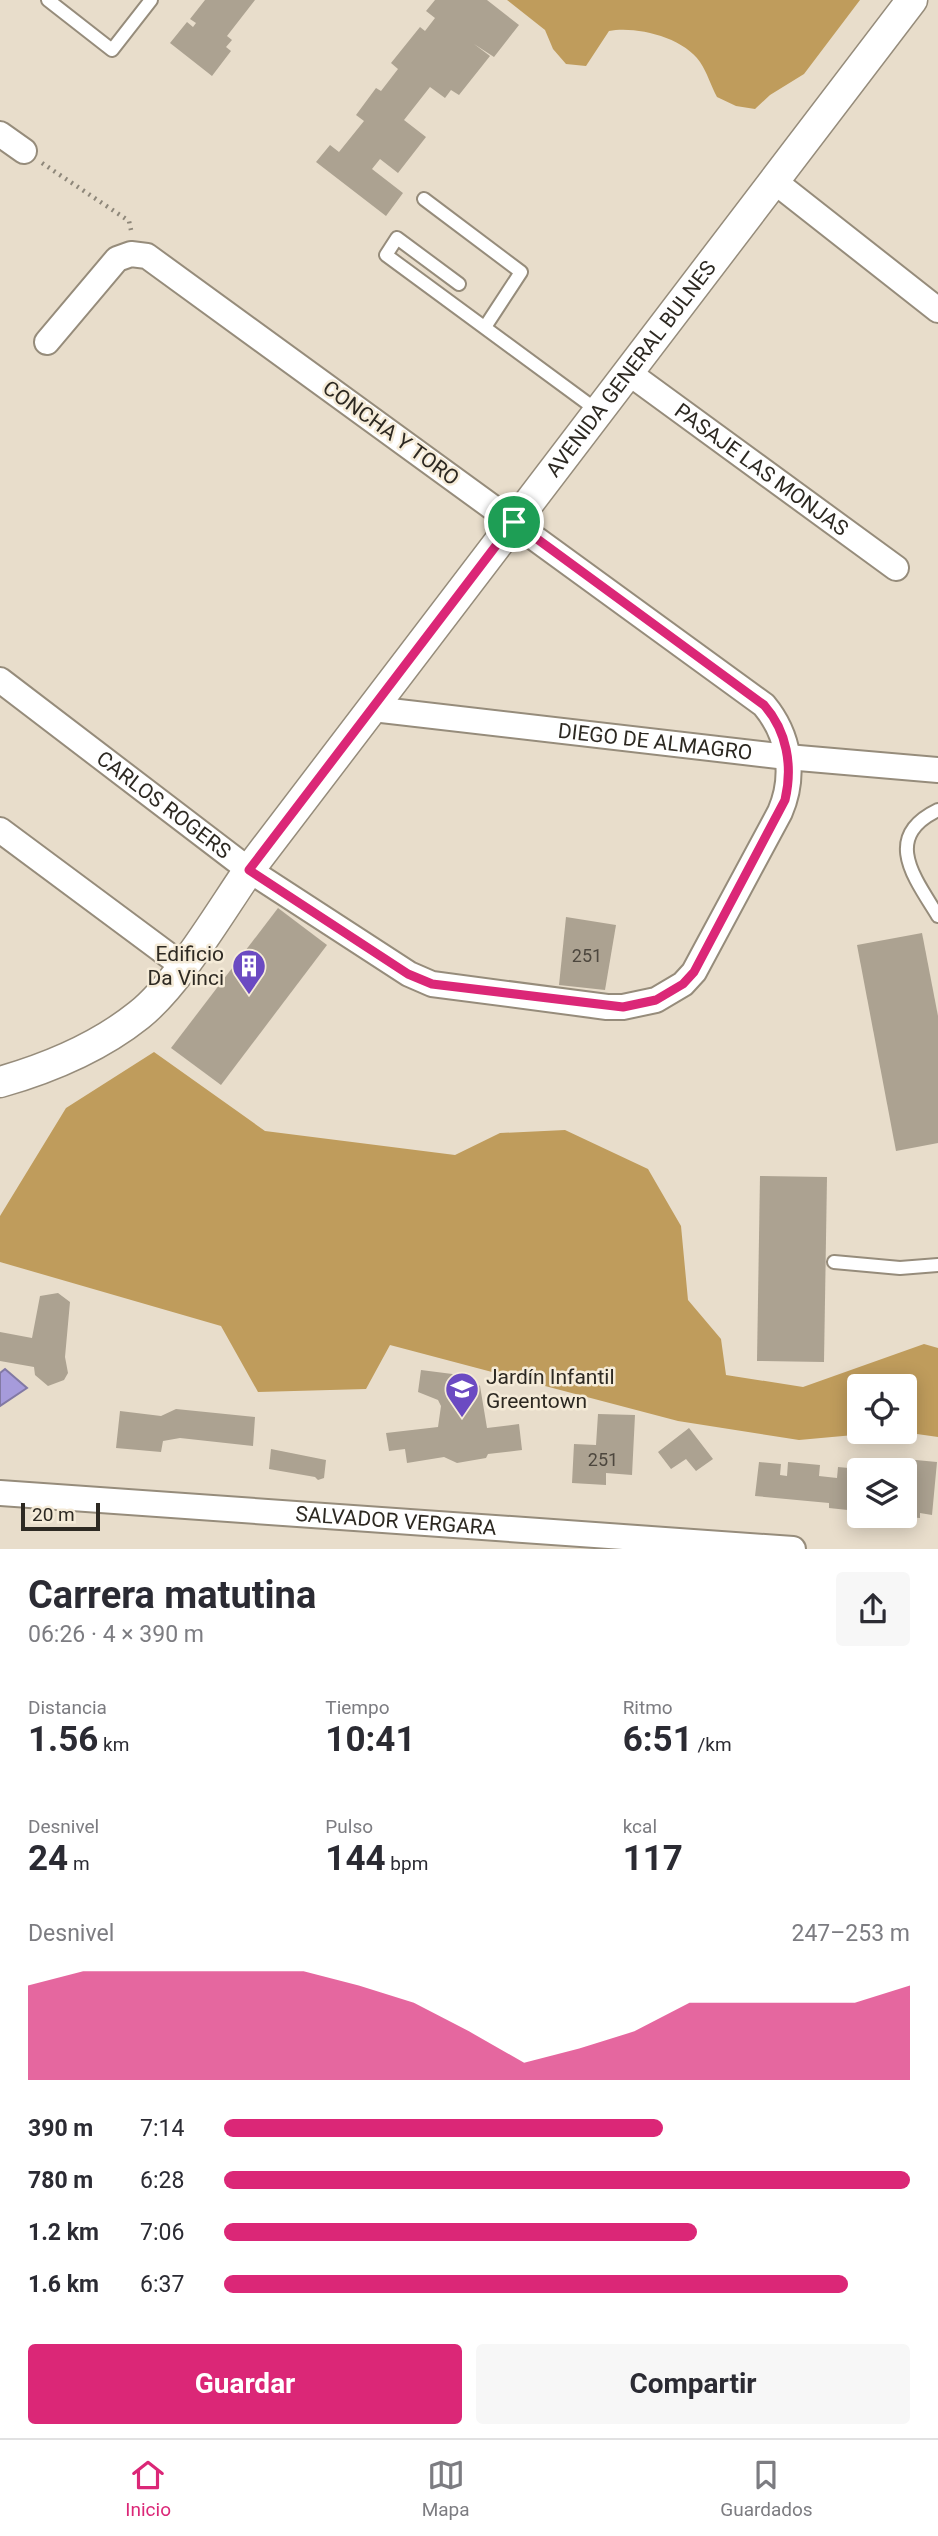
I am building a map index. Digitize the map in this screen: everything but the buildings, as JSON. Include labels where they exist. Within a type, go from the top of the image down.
[{"type":"street","name":"AVENIDA GENERAL BULNES","points":[[0,1082],[40,1070],[109,1036],[141,1014],[183,966],[249,870],[912,0]]},
{"type":"street","points":[[0,134],[24,151]]},
{"type":"street","points":[[774,181],[938,310]]},
{"type":"street","points":[[47,342],[117,259],[138,254]]},
{"type":"street","name":"CONCHA Y TORO","points":[[138,254],[147,256],[764,705],[781,730],[787,757]]},
{"type":"street","name":"PASAJE LAS MONJAS","points":[[629,373],[896,568]]},
{"type":"street","name":"CARLOS ROGERS","points":[[0,680],[249,870],[408,974],[432,984],[607,1007],[640,1005],[670,993],[694,972],[780,811],[788,787],[787,757]]},
{"type":"street","name":"DIEGO DE ALMAGRO","points":[[373,709],[787,757],[938,770]]},
{"type":"street","points":[[0,830],[183,966]]},
{"type":"street","name":"SALVADOR VERGARA","points":[[0,1493],[665,1544],[793,1549]]},
{"type":"lane","points":[[54,2],[112,50],[151,0]]},
{"type":"lane","points":[[424,199],[521,272],[485,327]]},
{"type":"lane","points":[[459,285],[397,238],[386,255],[599,411]]},
{"type":"lane","points":[[938,810],[919,819],[912,828],[906,849],[912,873],[938,916]]},
{"type":"lane","points":[[834,1262],[889,1268],[938,1265]]},
{"type":"path","points":[[24,151],[129,221],[138,254]]},
{"type":"shaded area","points":[[507,0],[860,0],[804,74],[770,95],[755,109],[736,106],[717,97],[702,66],[692,53],[658,35],[632,30],[609,31],[586,66],[566,64],[553,49],[545,30]]},
{"type":"shaded area","points":[[154,1052],[265,1131],[455,1155],[500,1133],[565,1130],[648,1169],[681,1226],[688,1300],[721,1339],[726,1375],[803,1387],[924,1344],[938,1348],[938,1437],[917,1434],[917,1374],[847,1374],[847,1436],[799,1440],[678,1421],[390,1345],[366,1389],[258,1392],[221,1326],[0,1262],[0,1216],[66,1108]]},
{"type":"shaded area","points":[[5,1369],[27,1388],[0,1406],[0,1373]]},
{"type":"place","name":"Edificio Da Vinci","points":[[249,996]]},
{"type":"place","name":"Jardín Infantil Greentown","points":[[462,1419]]},
{"type":"route","points":[[514,522],[764,705],[774,716],[785,743],[789,772],[785,800],[694,972],[670,993],[640,1005],[607,1007],[432,984],[408,974],[249,870],[514,522]]}]
